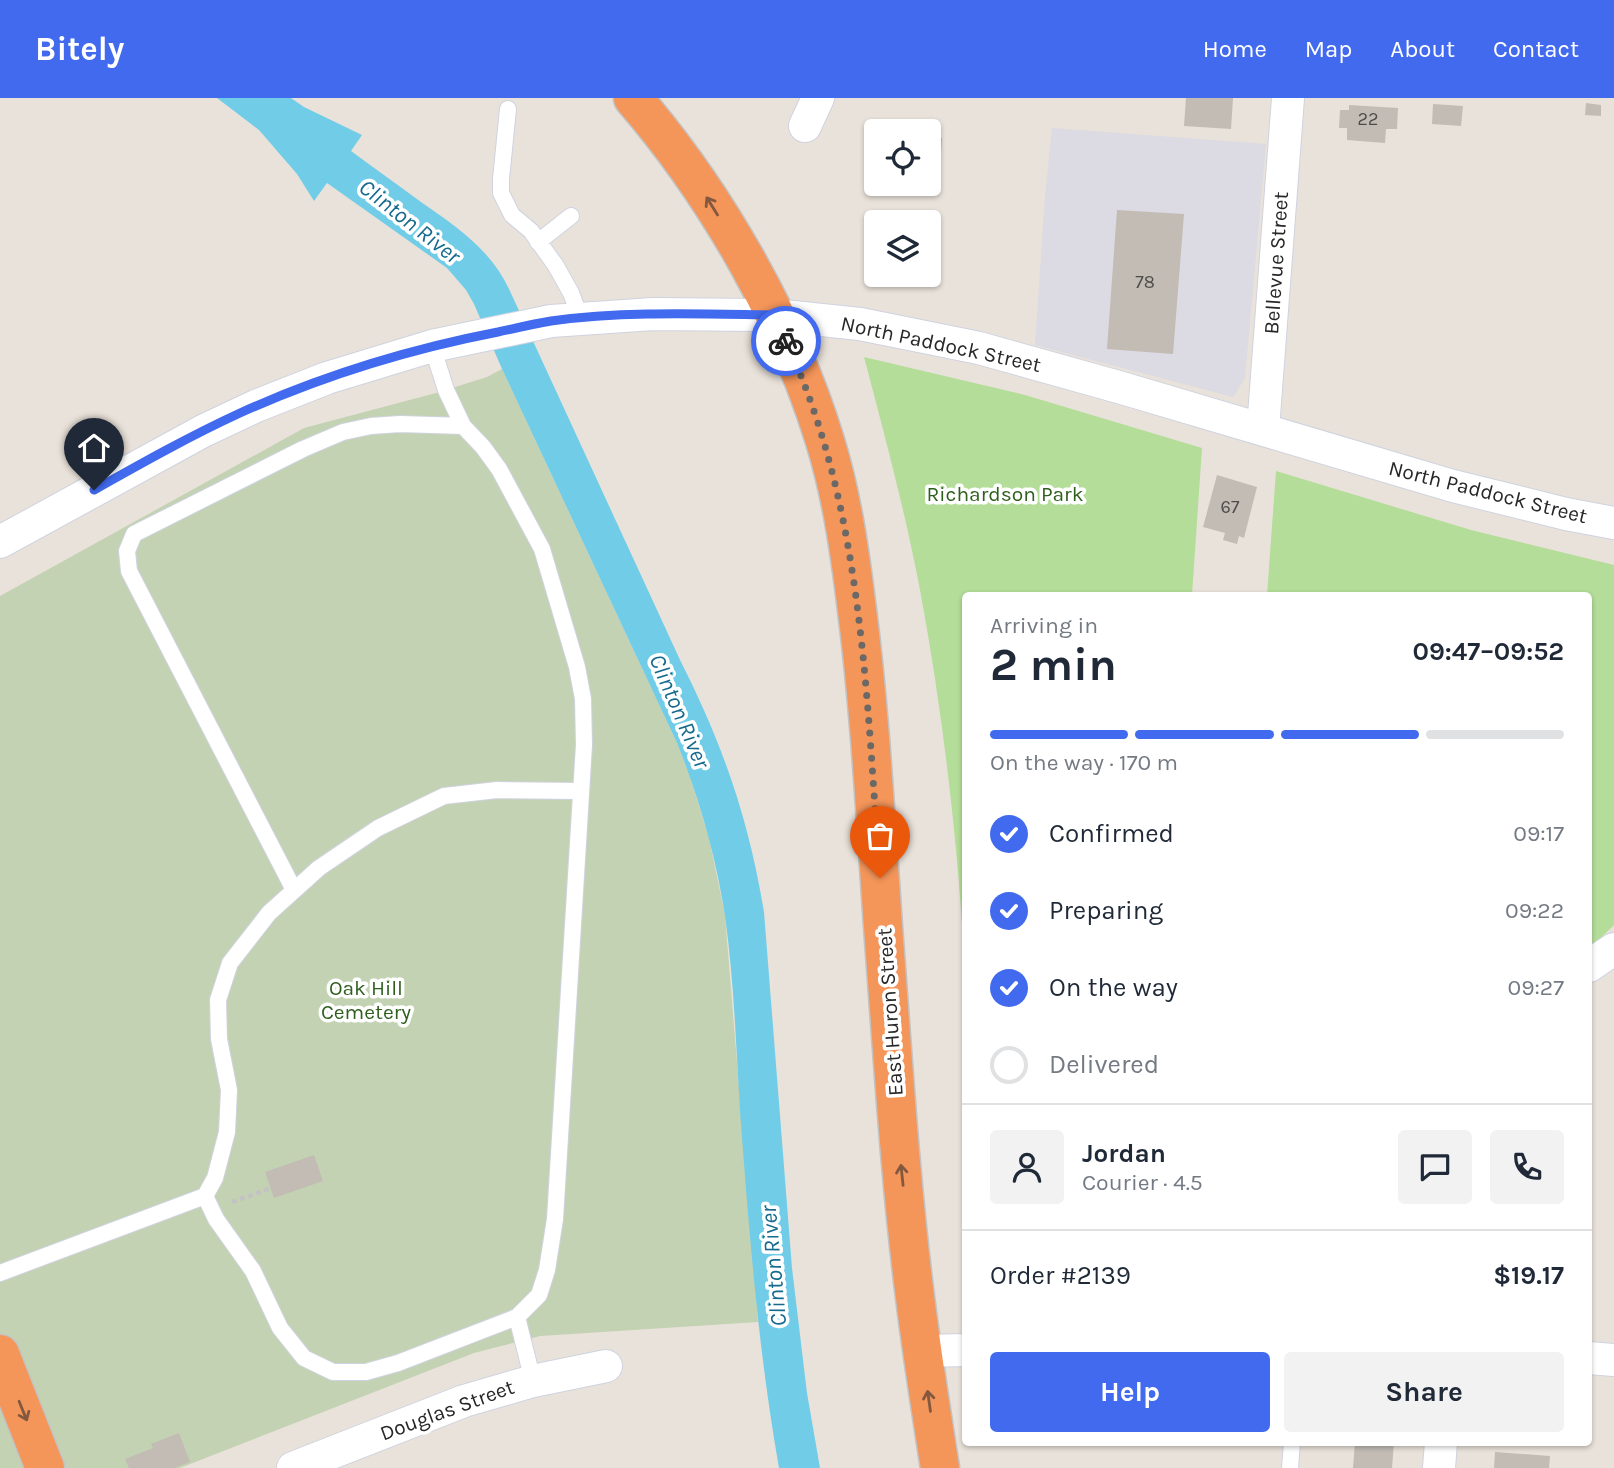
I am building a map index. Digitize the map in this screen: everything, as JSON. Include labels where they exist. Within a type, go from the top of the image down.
[{"type":"highway","name":"East Huron Street","points":[[634,98],[701,187],[748,264],[803,381],[825,443],[849,551],[865,671],[900,1153],[915,1298],[940,1468]]},
{"type":"highway","points":[[0,1354],[45,1468]]},
{"type":"street","name":"Bellevue Street","points":[[1264,429],[1288,98]]},
{"type":"street","name":"North Paddock Street","points":[[0,542],[164,451],[240,413],[338,374],[447,343],[566,320],[653,314],[774,315],[860,324],[979,348],[1453,486],[1614,523]]},
{"type":"street","points":[[1592,964],[1614,950]]},
{"type":"street","points":[[922,1351],[962,1350]]},
{"type":"street","points":[[1592,1357],[1614,1360]]},
{"type":"street","name":"Douglas Street","points":[[293,1468],[464,1401],[533,1381],[606,1366]]},
{"type":"street","points":[[1440,1468],[1441,1446]]},
{"type":"lane","points":[[508,109],[500,193],[512,215],[531,231],[556,266],[571,293],[566,320]]},
{"type":"lane","points":[[538,242],[571,216]]},
{"type":"lane","points":[[447,343],[446,390],[463,426],[499,469],[542,549],[577,667],[583,699],[584,745],[555,1219],[547,1270],[539,1295],[517,1317],[398,1363],[366,1372],[333,1371],[304,1358],[280,1328],[253,1270],[216,1219],[208,1203],[227,1132],[229,1090],[219,1039],[218,1000],[230,963],[269,913],[294,890],[319,868],[378,828],[444,796],[498,790],[581,791]]},
{"type":"lane","points":[[294,890],[129,571],[127,551],[134,534],[303,449],[343,432],[386,425],[463,426]]},
{"type":"lane","points":[[0,1273],[208,1203]]},
{"type":"lane","points":[[517,1317],[533,1381]]},
{"type":"lane","points":[[1290,1468],[1292,1446]]},
{"type":"path","points":[[208,1203],[271,1188]]},
{"type":"shaded area","points":[[1052,128],[1266,144],[1245,378],[1233,397],[1035,345]]},
{"type":"green space","name":"Richardson Park","points":[[864,357],[1025,395],[1202,448],[1192,592],[962,592],[962,932],[944,744],[930,645],[909,535]]},
{"type":"green space","name":"Oak Hill Cemetery","points":[[502,369],[677,743],[709,838],[725,915],[758,1322],[540,1336],[474,1353],[180,1468],[0,1468],[0,596],[304,428],[436,393],[487,377]]},
{"type":"green space","points":[[1276,471],[1471,530],[1614,565],[1614,925],[1592,944],[1592,592],[1267,592]]},
{"type":"water","name":"Clinton River","points":[[217,98],[291,98],[362,135],[351,151],[459,230],[493,262],[509,289],[710,723],[742,814],[764,912],[792,1268],[807,1393],[820,1468],[779,1468],[755,1290],[733,989],[725,916],[706,828],[677,743],[466,290],[447,268],[327,183],[314,201],[297,174],[259,130]]},
{"type":"building","points":[[1186,98],[1233,98],[1231,129],[1184,126]]},
{"type":"building","points":[[1586,103],[1601,105],[1601,116],[1585,115]]},
{"type":"building","points":[[1433,104],[1463,106],[1461,126],[1432,124]]},
{"type":"building","points":[[1349,105],[1398,108],[1397,129],[1386,129],[1385,143],[1347,140],[1347,128],[1339,128],[1340,110],[1349,110]]},
{"type":"building","points":[[1117,210],[1184,214],[1173,354],[1107,349]]},
{"type":"building","points":[[1217,475],[1257,487],[1244,538],[1239,536],[1237,544],[1223,540],[1225,533],[1203,527]]},
{"type":"building","points":[[314,1155],[323,1181],[274,1198],[265,1172]]},
{"type":"building","points":[[179,1433],[190,1462],[174,1468],[129,1468],[125,1459],[153,1448],[151,1444]]},
{"type":"building","points":[[1355,1446],[1394,1446],[1392,1468],[1353,1468]]},
{"type":"building","points":[[1495,1452],[1550,1456],[1549,1468],[1494,1468]]},
{"type":"way so far","points":[[786,341],[825,443],[849,551],[865,671],[880,878]]},
{"type":"route","points":[[94,490],[202,431],[273,399],[373,363],[461,339],[551,321],[653,314],[746,314],[774,315],[786,341]]}]
